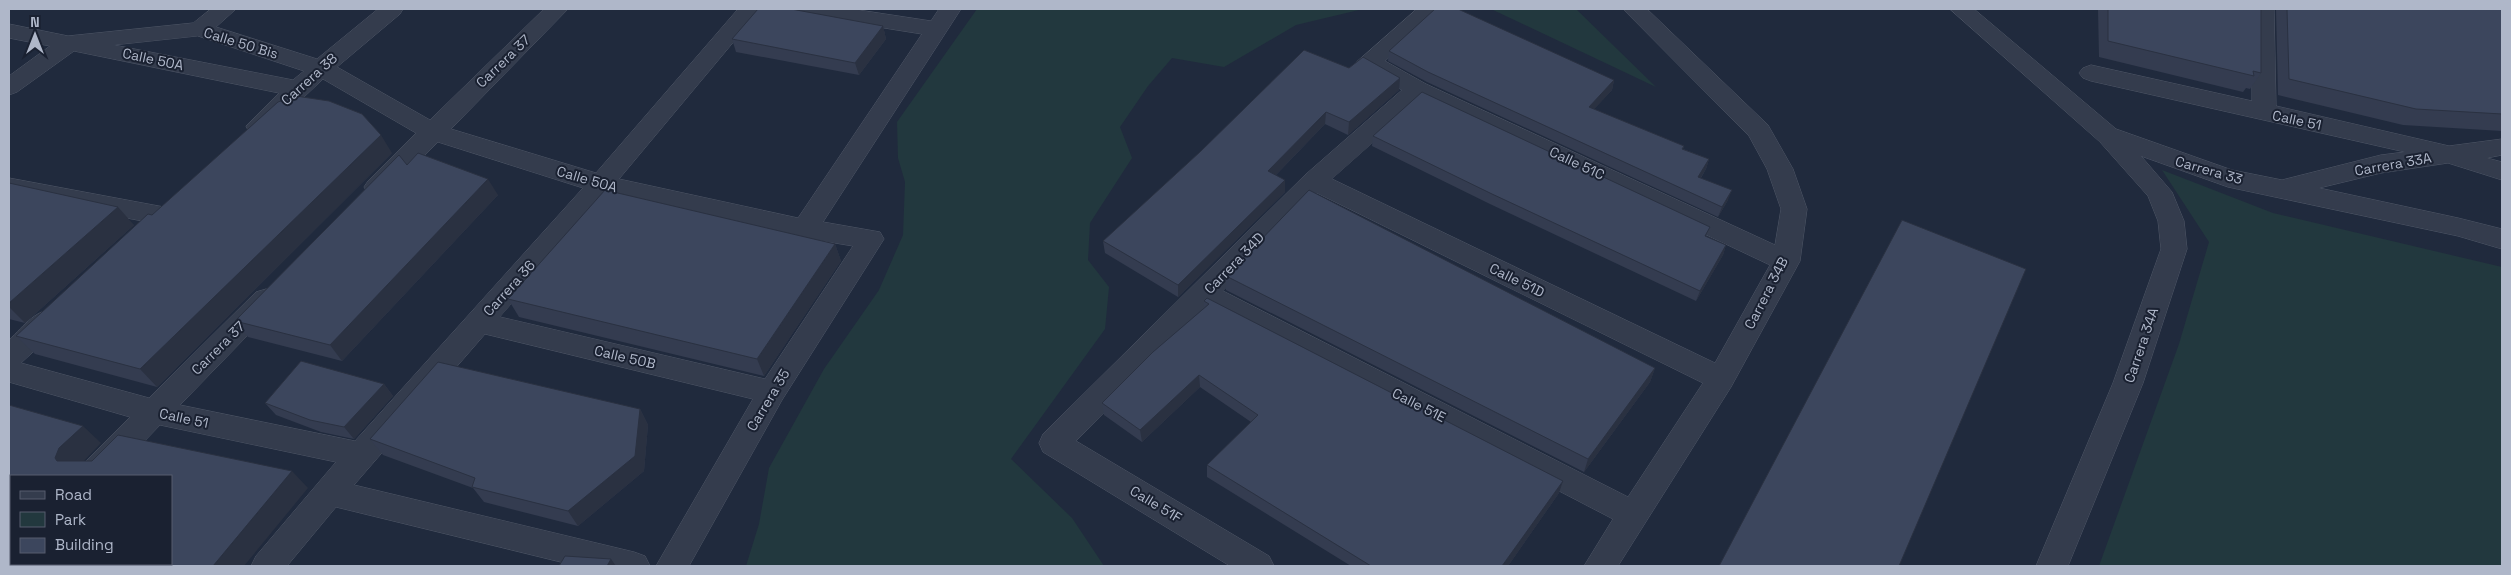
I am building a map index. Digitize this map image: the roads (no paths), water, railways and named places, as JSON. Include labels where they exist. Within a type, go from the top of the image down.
[{"type":"street","points":[[199,29],[226,9]]},
{"type":"street","name":"Carrera 38","points":[[241,143],[297,89],[392,9]]},
{"type":"street","name":"Carrera 37","points":[[362,201],[557,9]]},
{"type":"street","name":"Carrera 36","points":[[268,566],[361,455],[601,184],[750,9]]},
{"type":"street","points":[[809,9],[936,29]]},
{"type":"street","points":[[805,228],[950,9]]},
{"type":"street","name":"Calle 51C","points":[[1430,9],[1369,62],[1418,89],[1786,261]]},
{"type":"street","name":"Carrera 34B","points":[[1600,566],[1721,379],[1786,261],[1794,209],[1780,169],[1759,131],[1634,9]]},
{"type":"street","name":"Carrera 33","points":[[1961,9],[2107,135],[2228,178],[2285,188],[2502,238]]},
{"type":"street","points":[[2263,9],[2264,112]]},
{"type":"street","name":"Calle 50 Bis","points":[[71,42],[199,29],[321,68]]},
{"type":"street","name":"Calle 50A","points":[[9,31],[297,89]]},
{"type":"street","points":[[9,87],[71,42]]},
{"type":"street","name":"Calle 50A","points":[[321,68],[431,131],[601,184],[805,228],[871,239]]},
{"type":"street","name":"Calle 51","points":[[2091,73],[2434,150],[2502,172]]},
{"type":"street","name":"Carrera 34D","points":[[1054,443],[1204,294],[1314,181],[1418,89]]},
{"type":"street","name":"Carrera 34A","points":[[2052,566],[2128,383],[2174,249],[2171,220],[2159,192],[2107,135]]},
{"type":"street","name":"Carrera 33A","points":[[2285,188],[2381,164],[2502,147]]},
{"type":"street","name":"Calle 51D","points":[[1314,181],[1721,379]]},
{"type":"street","points":[[9,187],[171,209],[142,236]]},
{"type":"street","name":"Carrera 35","points":[[672,566],[772,392],[871,239]]},
{"type":"street","name":"Carrera 37","points":[[92,475],[286,279]]},
{"type":"street","name":"Calle 51E","points":[[1204,294],[1634,514]]},
{"type":"street","points":[[9,356],[68,303]]},
{"type":"street","name":"Calle 50B","points":[[478,322],[772,392]]},
{"type":"street","name":"Calle 51","points":[[9,371],[155,412],[361,455]]},
{"type":"street","name":"Calle 51F","points":[[1054,443],[1258,566]]},
{"type":"street","points":[[330,492],[634,566]]}]
